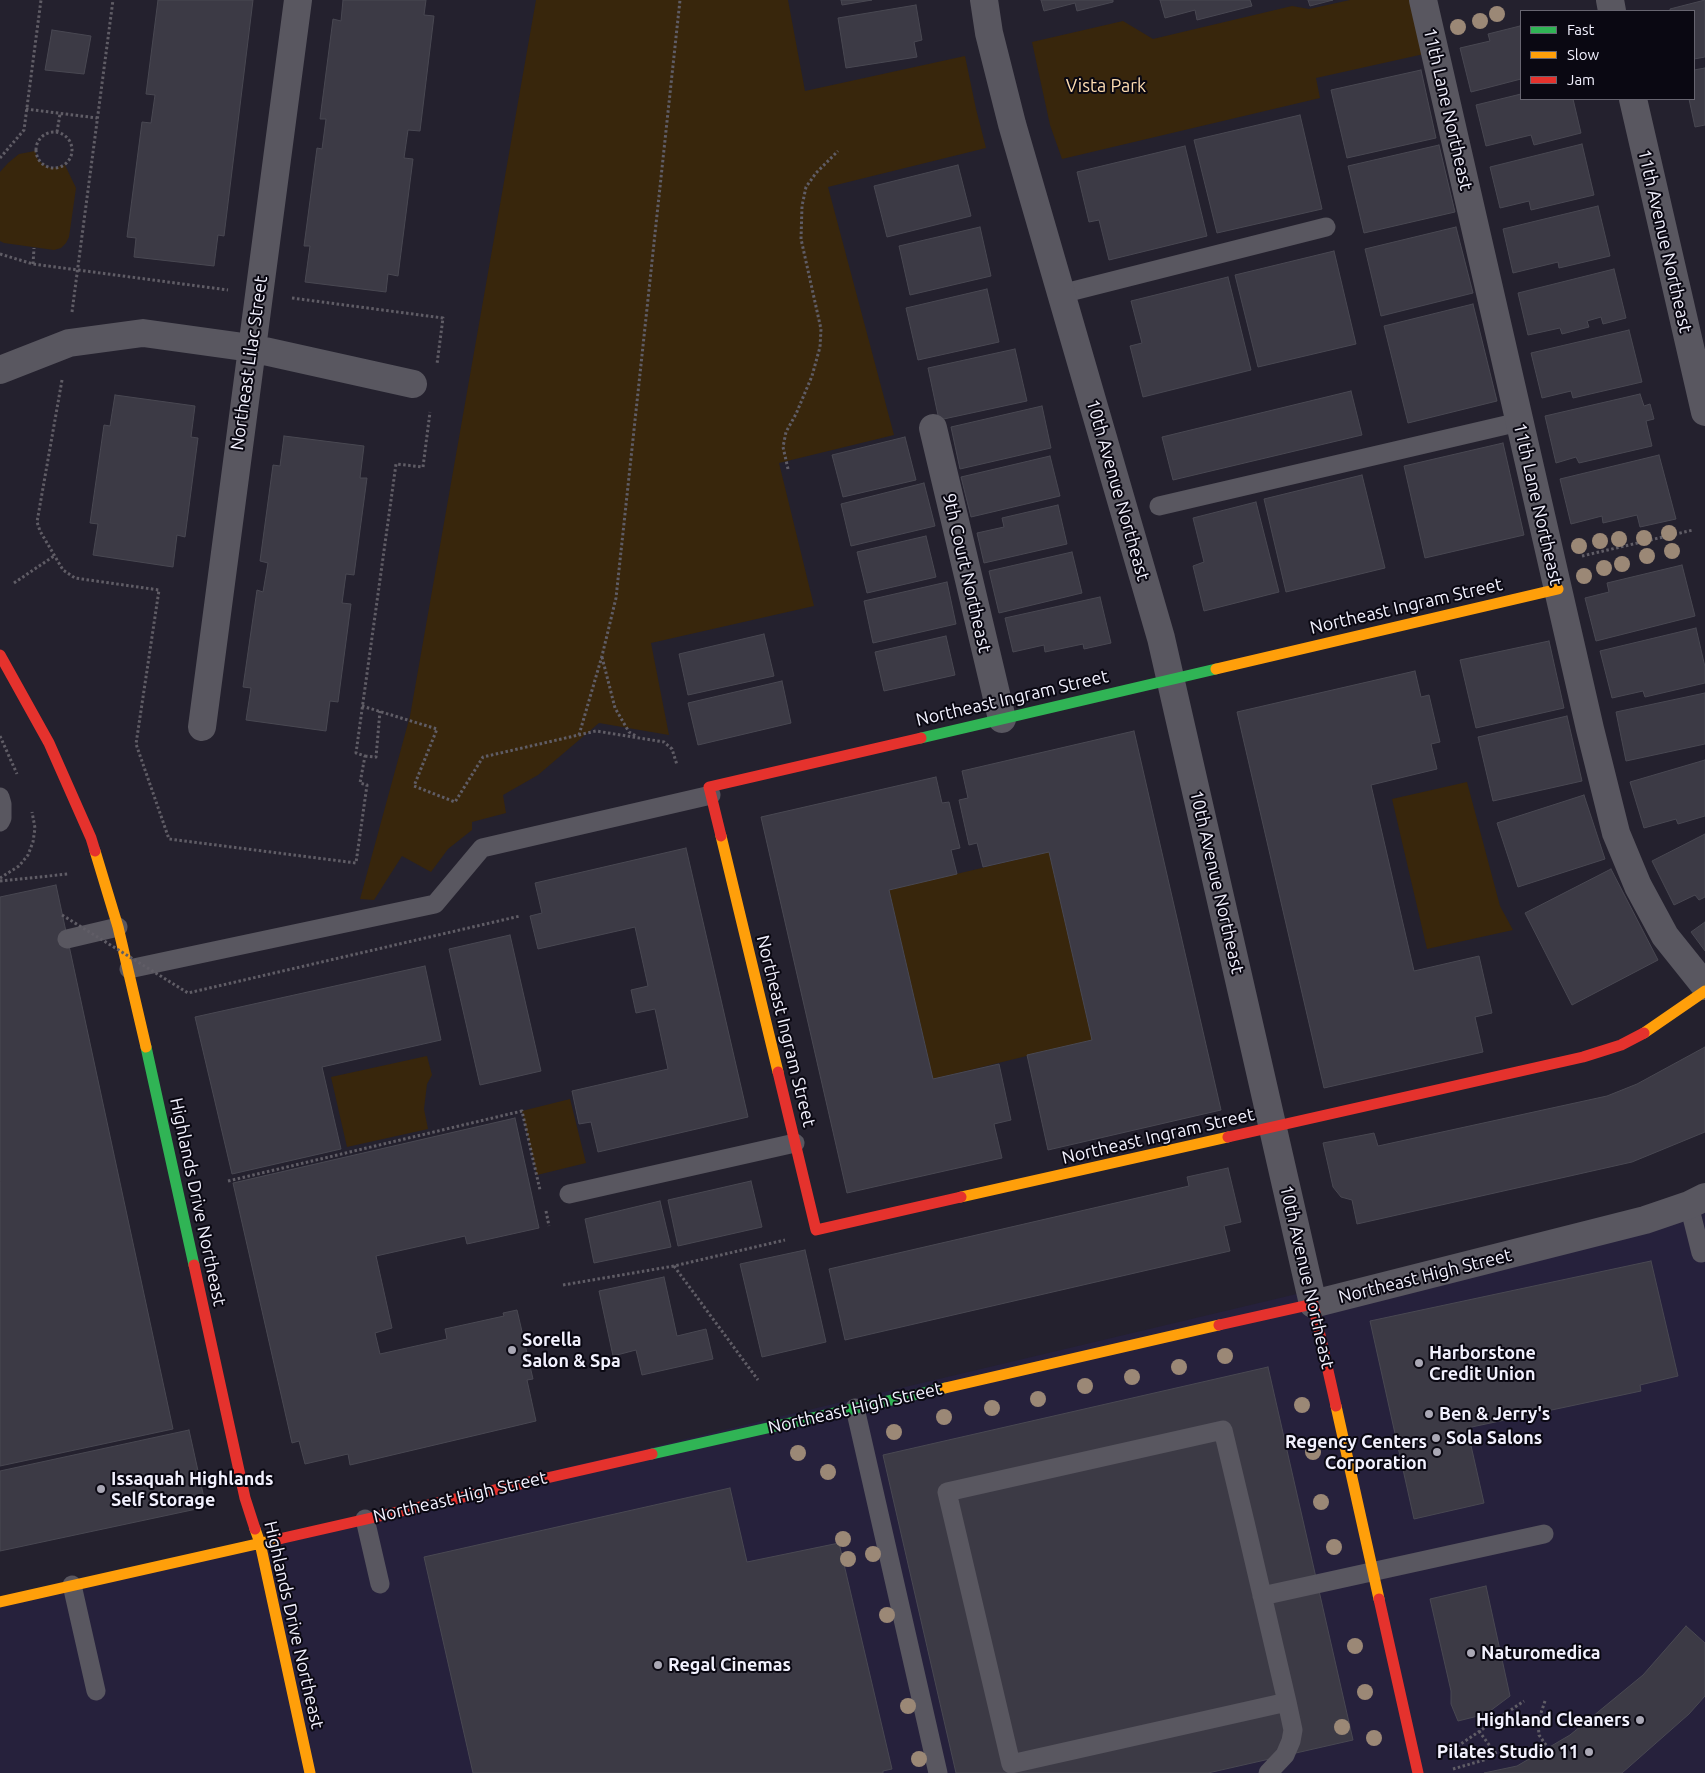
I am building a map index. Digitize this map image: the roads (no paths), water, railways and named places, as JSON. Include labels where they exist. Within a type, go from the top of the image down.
[{"type":"street","name":"Northeast Lilac Street","points":[[202,727],[298,0]]},
{"type":"street","name":"10th Avenue Northeast","points":[[984,0],[989,33],[1006,102],[1161,638],[1418,1773]]},
{"type":"street","name":"11th Lane Northeast","points":[[1423,0],[1519,422],[1616,833],[1638,886],[1665,936],[1705,986]]},
{"type":"street","name":"11th Avenue Northeast","points":[[1633,100],[1705,412]]},
{"type":"street","points":[[0,370],[69,343],[143,333],[251,348],[412,384]]},
{"type":"street","name":"9th Court Northeast","points":[[933,428],[1002,719]]},
{"type":"street","name":"Northeast Ingram Street","points":[[1555,576],[1171,679],[709,787],[816,1230],[1583,1058],[1622,1046],[1652,1029],[1705,991]]},
{"type":"street","name":"Highlands Drive Northeast","points":[[0,655],[49,743],[85,824],[118,928],[129,969],[241,1480],[260,1543],[310,1773]]},
{"type":"street","name":"Northeast High Street","points":[[0,1602],[1313,1304],[1645,1220],[1697,1201]]},
{"type":"lane","points":[[1061,294],[1326,227]]},
{"type":"lane","points":[[1159,506],[1519,422]]},
{"type":"lane","points":[[129,969],[435,904],[482,848],[711,795]]},
{"type":"lane","points":[[0,797],[2,818],[0,822]]},
{"type":"lane","points":[[67,939],[118,928]]},
{"type":"lane","points":[[569,1194],[796,1143]]},
{"type":"lane","points":[[1697,1201],[1701,1253]]},
{"type":"lane","points":[[855,1408],[887,1512],[938,1773]]},
{"type":"lane","points":[[1268,1773],[1285,1755],[1293,1730],[1223,1430],[947,1492],[1010,1764],[1286,1702]]},
{"type":"lane","points":[[365,1519],[380,1584]]},
{"type":"lane","points":[[1262,1596],[1544,1534]]},
{"type":"lane","points":[[72,1586],[96,1691]]},
{"type":"place","name":"Sorella Salon & Spa","points":[[512,1350]]},
{"type":"place","name":"Harborstone Credit Union","points":[[1419,1363]]},
{"type":"place","name":"Ben & Jerry's","points":[[1429,1414]]},
{"type":"place","name":"Sola Salons","points":[[1436,1438]]},
{"type":"place","name":"Regency Centers Corporation","points":[[1437,1452]]},
{"type":"place","name":"Issaquah Highlands Self Storage","points":[[101,1489]]},
{"type":"place","name":"Naturomedica","points":[[1471,1653]]},
{"type":"place","name":"Regal Cinemas","points":[[658,1665]]},
{"type":"place","name":"Highland Cleaners","points":[[1640,1720]]},
{"type":"place","name":"Pilates Studio 11","points":[[1589,1752]]},
{"type":"park label","name":"Vista Park","points":[[1106,86]]}]
